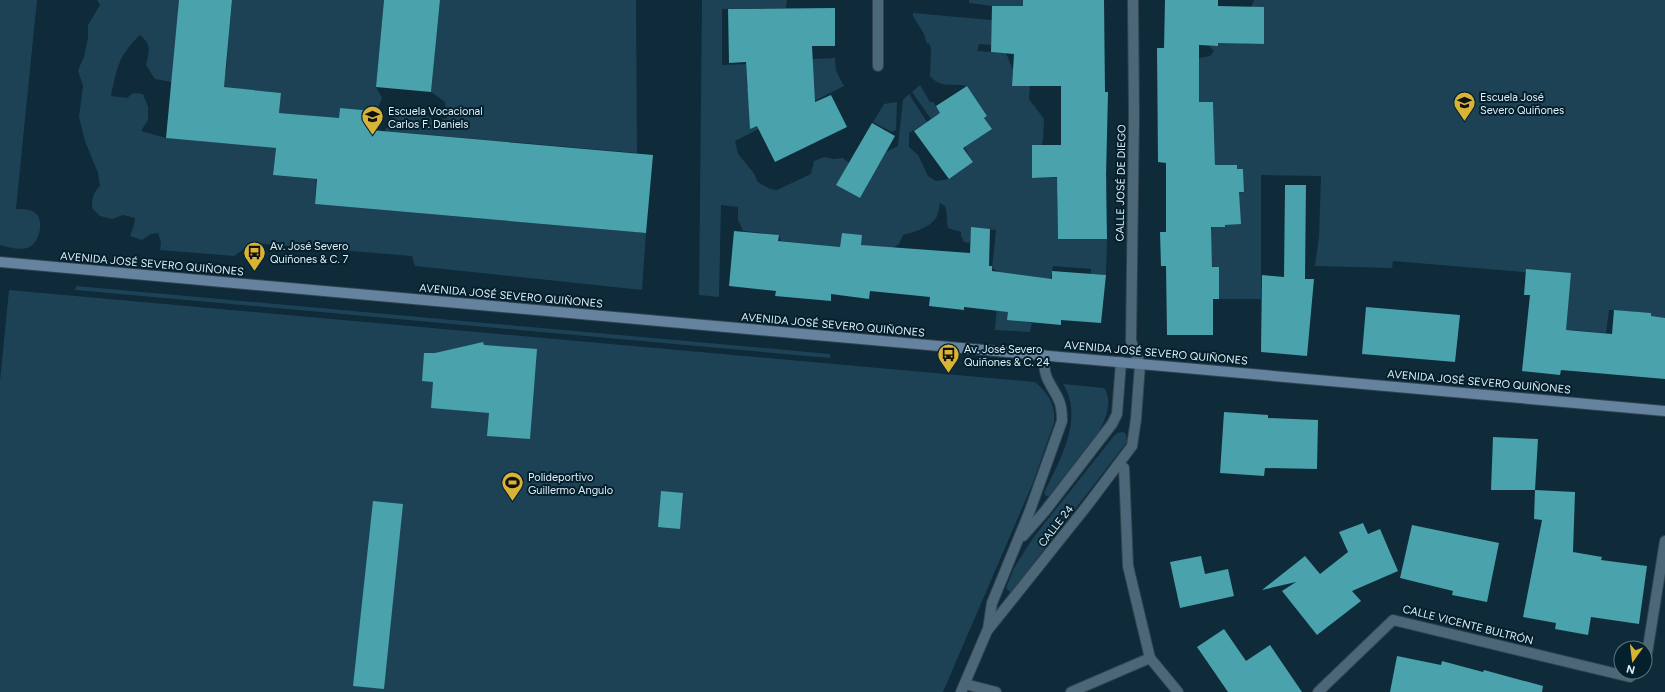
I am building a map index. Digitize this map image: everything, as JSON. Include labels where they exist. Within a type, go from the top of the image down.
[{"type":"street","points":[[878,0],[878,66]]},
{"type":"street","name":"CALLE JOSÉ DE DIEGO","points":[[1133,0],[1134,123],[1132,341],[1140,364]]},
{"type":"street","name":"AVENIDA JOSÉ SEVERO QUIÑONES","points":[[0,262],[1665,411]]},
{"type":"street","points":[[987,631],[992,603],[1000,581],[1018,542],[1046,469],[1062,421],[1062,408],[1058,396],[1047,379],[1042,355]]},
{"type":"street","points":[[1018,542],[1045,511],[1112,424],[1117,414],[1121,362]]},
{"type":"street","name":"CALLE 24","points":[[963,688],[987,631],[1096,495],[1132,446],[1136,419],[1140,364]]},
{"type":"street","points":[[1124,468],[1128,566],[1150,658],[1178,692]]},
{"type":"street","points":[[1649,640],[1665,541]]},
{"type":"street","name":"CALLE VICENTE BULTRÓN","points":[[1318,692],[1393,620],[1613,673]]},
{"type":"street","points":[[1071,692],[1150,658]]},
{"type":"street","points":[[963,688],[996,692]]},
{"type":"shaded area","points":[[0,0],[37,0],[16,209],[32,211],[36,214],[39,218],[40,228],[34,243],[28,248],[24,249],[0,245]]},
{"type":"shaded area","points":[[97,0],[179,0],[177,83],[155,79],[146,65],[149,52],[148,45],[140,35],[127,49],[117,70],[111,96],[127,98],[133,93],[143,94],[148,107],[148,120],[141,131],[166,138],[276,148],[273,175],[316,179],[315,204],[646,233],[642,290],[415,266],[412,256],[253,243],[234,256],[160,250],[161,242],[158,233],[151,234],[142,240],[130,236],[135,218],[123,215],[112,219],[100,216],[92,208],[93,196],[100,186],[98,173],[85,141],[79,117],[83,86],[78,70],[84,57],[88,37],[88,25],[100,5]]},
{"type":"shaded area","points":[[232,0],[384,0],[376,87],[382,98],[378,108],[373,111],[340,108],[335,155],[322,117],[279,113],[281,93],[211,86],[226,72]]},
{"type":"shaded area","points":[[440,0],[636,0],[637,153],[385,131],[394,114],[405,108],[423,112],[435,122],[447,118],[445,102],[431,92]]},
{"type":"shaded area","points":[[702,0],[787,0],[786,8],[722,9],[722,65],[746,64],[747,88],[813,59],[835,58],[836,71],[844,86],[735,141],[738,154],[753,172],[758,182],[770,189],[777,190],[811,174],[814,161],[824,157],[834,159],[843,158],[849,163],[837,185],[860,198],[886,152],[898,146],[903,100],[909,94],[927,122],[909,133],[909,147],[918,155],[928,176],[936,181],[949,179],[973,162],[964,147],[991,129],[984,118],[987,116],[967,86],[939,83],[930,76],[931,49],[913,16],[913,13],[992,20],[991,45],[979,44],[977,51],[1006,53],[1013,70],[1012,85],[1030,86],[1029,99],[1044,119],[1043,140],[1032,178],[1107,177],[1106,197],[1057,198],[1058,239],[1107,239],[1106,275],[1091,274],[1091,269],[1053,266],[1051,279],[1013,274],[1008,319],[1032,323],[1030,332],[995,330],[1000,273],[992,268],[996,230],[972,228],[970,243],[964,242],[961,232],[948,228],[945,206],[940,203],[939,211],[935,220],[917,231],[903,235],[899,244],[893,248],[860,249],[862,235],[842,233],[840,247],[781,241],[779,235],[743,231],[738,220],[738,207],[721,205],[719,297],[699,295]]},
{"type":"shaded area","points":[[969,0],[1023,0],[1044,6],[992,6],[969,3]]},
{"type":"shaded area","name":"Escuela José Severo Quiñones","points":[[1254,0],[1665,0],[1665,318],[1650,332],[1651,313],[1609,310],[1606,333],[1570,330],[1569,333],[1564,332],[1569,276],[1393,261],[1392,268],[1315,266],[1319,237],[1321,176],[1261,175],[1261,299],[1219,299],[1219,267],[1213,267],[1212,265],[1211,231],[1216,216],[1228,199],[1238,193],[1244,192],[1243,169],[1237,169],[1236,165],[1166,165],[1166,163],[1215,162],[1213,102],[1163,103],[1199,79],[1199,58],[1210,56],[1214,51],[1209,46],[1218,46],[1218,36],[1244,34],[1244,44],[1264,44],[1264,7],[1251,7]]},
{"type":"shaded area","points":[[920,85],[930,102],[933,102],[941,113],[931,119],[912,92]]},
{"type":"shaded area","points":[[897,102],[896,130],[892,132],[873,122],[884,104]]},
{"type":"shaded area","points":[[76,286],[830,354],[830,358],[75,290]]},
{"type":"shaded area","name":"Polideportivo Guillermo Angulo","points":[[9,290],[1035,382],[1050,400],[1054,411],[1054,423],[1032,485],[943,692],[0,692],[0,381]]},
{"type":"shaded area","points":[[1063,384],[1104,388],[1108,398],[1108,410],[1099,431],[1049,496],[1046,496],[1044,493],[1062,454],[1071,425],[1069,397]]},
{"type":"shaded area","points":[[1123,432],[1126,434],[1127,442],[1010,592],[1006,588],[1014,568],[1033,538],[1113,437],[1117,433]]},
{"type":"building","points":[[179,0],[232,0],[224,87],[281,93],[279,113],[339,118],[340,108],[373,111],[371,130],[653,155],[646,233],[315,204],[317,179],[273,175],[276,148],[166,138]]},
{"type":"building","points":[[384,0],[440,0],[431,92],[376,87]]},
{"type":"building","points":[[1023,0],[1104,0],[1105,92],[1108,92],[1106,177],[1107,239],[1058,239],[1057,177],[1032,178],[1032,145],[1061,145],[1061,86],[1012,86],[1014,54],[991,52],[992,6],[1023,6]]},
{"type":"building","points":[[1165,0],[1218,0],[1218,6],[1264,7],[1264,44],[1218,43],[1218,46],[1199,45],[1199,102],[1213,102],[1215,165],[1237,165],[1237,169],[1243,169],[1244,192],[1239,192],[1241,224],[1225,225],[1225,227],[1211,227],[1212,267],[1219,267],[1219,299],[1213,299],[1213,335],[1167,335],[1166,266],[1161,266],[1160,232],[1166,232],[1166,163],[1158,162],[1157,48],[1164,48]]},
{"type":"building","points":[[835,8],[835,46],[812,46],[815,102],[831,95],[847,127],[775,162],[757,126],[750,129],[746,62],[729,63],[728,9]]},
{"type":"building","points":[[967,86],[987,116],[984,118],[992,129],[963,148],[973,162],[949,179],[914,131],[940,113],[936,106]]},
{"type":"building","points":[[872,123],[895,136],[860,198],[836,185]]},
{"type":"building","points":[[1285,185],[1306,185],[1305,279],[1314,279],[1307,356],[1261,352],[1262,275],[1284,277]]},
{"type":"building","points":[[971,227],[990,229],[989,266],[992,266],[992,271],[1052,279],[1052,271],[1106,275],[1101,323],[1061,320],[1061,325],[1007,320],[1008,312],[964,307],[964,310],[929,306],[930,297],[870,291],[869,299],[831,294],[831,301],[775,296],[776,291],[729,286],[734,231],[779,235],[778,241],[840,247],[842,233],[862,235],[861,245],[970,253]]},
{"type":"building","points":[[1526,269],[1571,273],[1566,330],[1612,334],[1614,310],[1651,313],[1651,316],[1665,318],[1665,379],[1561,370],[1560,375],[1522,371],[1530,295],[1524,295]]},
{"type":"building","points":[[1366,307],[1460,315],[1455,362],[1362,354]]},
{"type":"building","points":[[483,342],[484,345],[537,349],[530,439],[487,436],[489,413],[431,408],[433,382],[422,381],[424,353],[435,353]]},
{"type":"building","points":[[1224,412],[1268,415],[1268,418],[1318,420],[1317,469],[1265,468],[1264,476],[1220,473]]},
{"type":"building","points":[[1493,437],[1538,439],[1535,490],[1491,490]]},
{"type":"building","points":[[1535,490],[1575,492],[1573,552],[1602,557],[1601,560],[1647,566],[1639,624],[1591,617],[1588,635],[1555,629],[1556,623],[1523,617],[1542,520],[1534,519]]},
{"type":"building","points":[[661,491],[683,493],[680,529],[658,527]]},
{"type":"building","points":[[373,501],[403,504],[384,689],[353,686]]},
{"type":"building","points":[[1363,523],[1368,534],[1380,529],[1398,571],[1352,591],[1361,601],[1317,635],[1282,591],[1296,582],[1262,590],[1305,556],[1320,574],[1348,552],[1339,532]]},
{"type":"building","points":[[1412,525],[1499,543],[1487,602],[1452,595],[1453,591],[1400,578]]},
{"type":"building","points":[[1201,556],[1205,574],[1228,569],[1234,596],[1180,608],[1170,562]]},
{"type":"building","points":[[1224,629],[1246,661],[1270,645],[1302,692],[1228,692],[1197,647]]},
{"type":"building","points":[[1397,656],[1441,665],[1442,661],[1483,672],[1484,670],[1543,686],[1542,692],[1390,692]]},
{"type":"place","name":"Escuela José Severo Quiñones","points":[[1465,122]]},
{"type":"place","name":"Escuela Vocacional Carlos F. Daniels","points":[[372,136]]},
{"type":"place","name":"Av. José Severo Quiñones & C. 7","points":[[255,272]]},
{"type":"place","name":"Av. José Severo Quiñones & C. 24","points":[[948,374]]},
{"type":"place","name":"Polideportivo Guillermo Angulo","points":[[512,502]]}]
